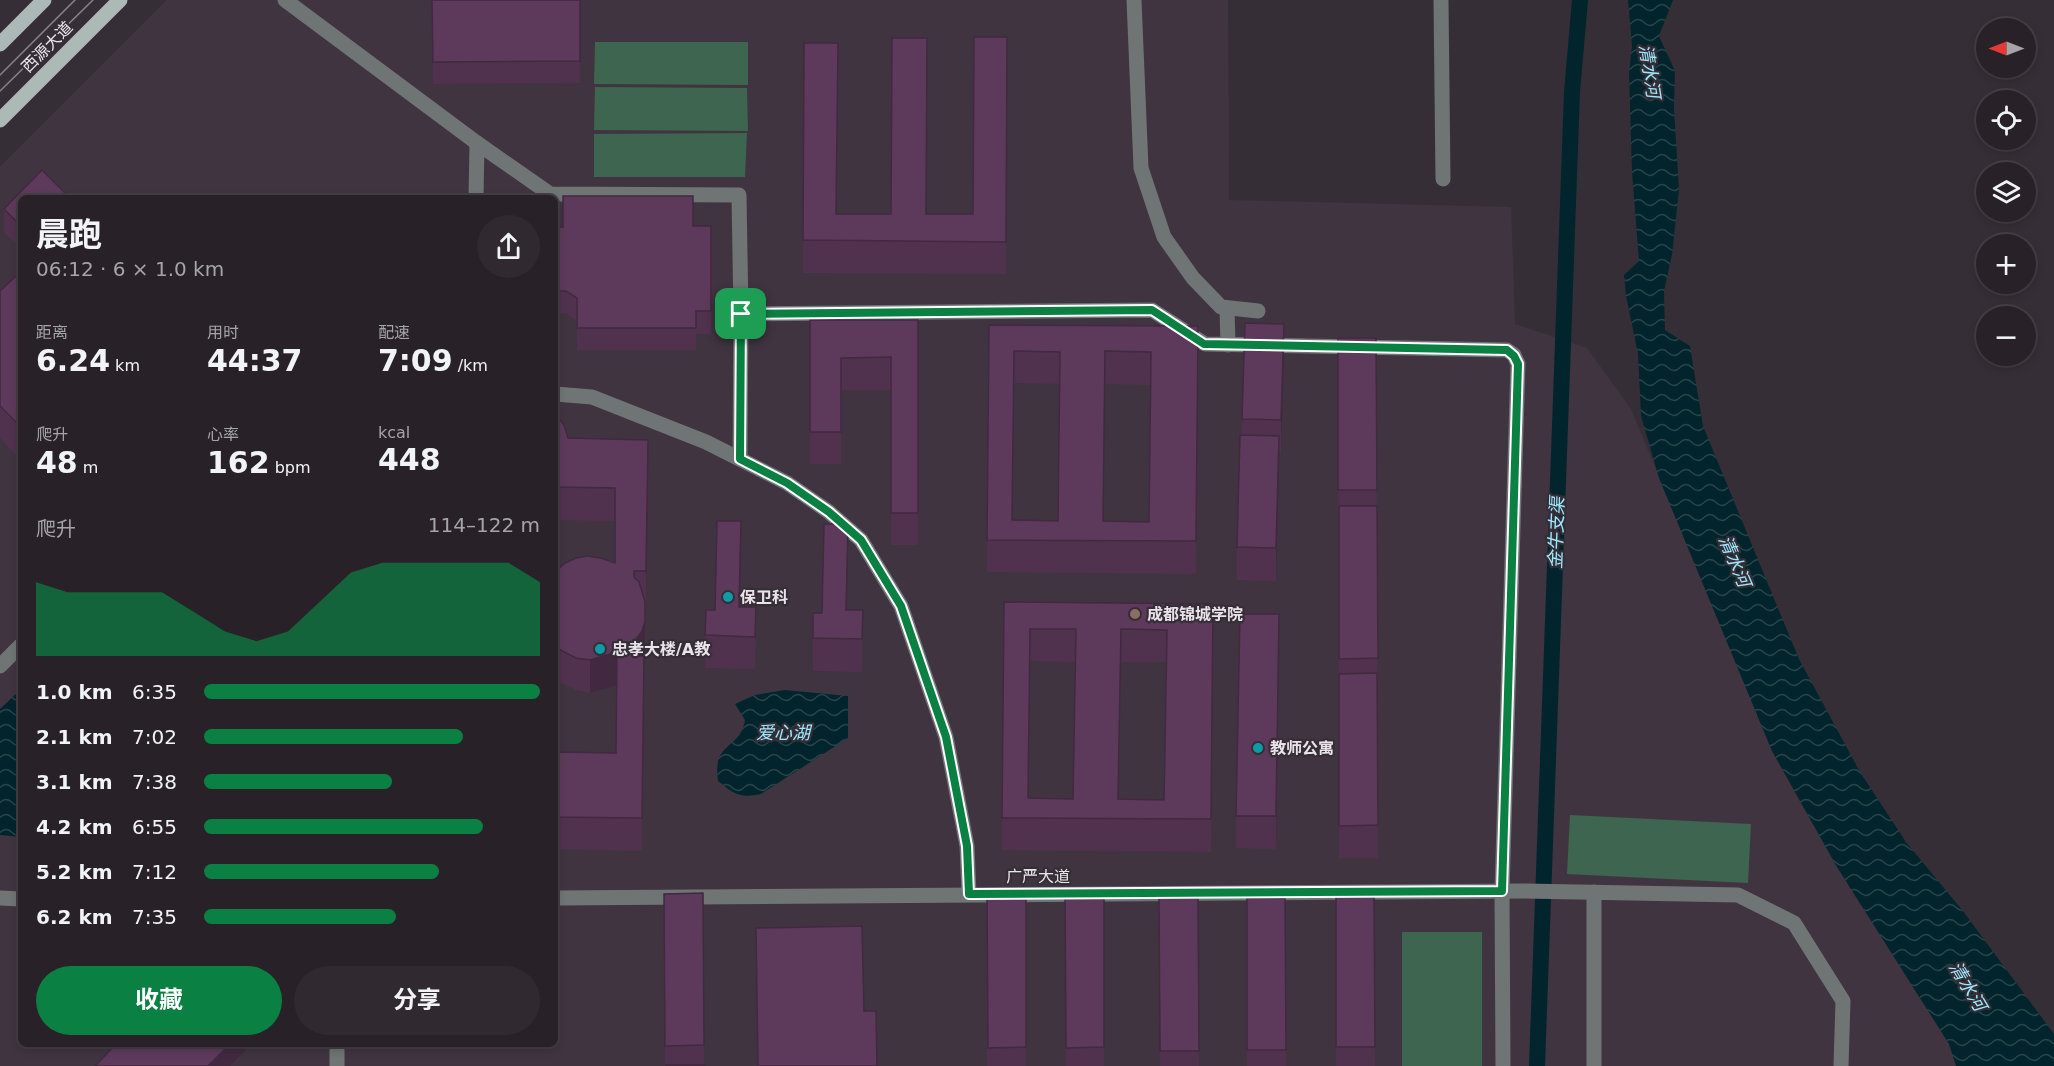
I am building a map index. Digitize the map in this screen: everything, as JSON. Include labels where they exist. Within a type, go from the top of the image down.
[{"type":"main road","points":[[0,44],[44,0]]},
{"type":"main road","name":"西源大道","points":[[0,120],[120,0]]},
{"type":"street","points":[[285,0],[477,143],[550,194],[740,195],[740,459]]},
{"type":"street","points":[[1134,0],[1141,168],[1164,237],[1193,278],[1221,307],[1258,311]]},
{"type":"street","points":[[1442,0],[1443,179]]},
{"type":"street","points":[[476,195],[477,143]]},
{"type":"street","points":[[1227,308],[1228,345]]},
{"type":"street","points":[[741,314],[1152,310],[1204,344],[1507,350],[1514,356],[1518,364],[1502,891],[1503,1066]]},
{"type":"street","points":[[558,394],[592,397],[706,442],[787,483],[829,512],[861,540],[901,606],[946,737],[967,846],[969,894]]},
{"type":"street","points":[[0,666],[18,648]]},
{"type":"street","name":"广严大道","points":[[558,898],[1502,891],[1738,895],[1794,923],[1844,1001],[1841,1066]]},
{"type":"street","points":[[1594,892],[1594,1066]]},
{"type":"street","points":[[0,898],[18,898]]},
{"type":"street","points":[[337,1047],[337,1066]]},
{"type":"shaded area","name":"成都锦城学院","points":[[167,0],[1228,0],[1229,200],[1511,207],[1515,324],[1587,348],[1631,409],[1772,751],[1837,867],[1949,1044],[1956,1066],[0,1066],[0,167]]},
{"type":"green space","points":[[595,42],[748,42],[748,85],[594,84]]},
{"type":"green space","points":[[595,87],[747,88],[748,131],[594,130]]},
{"type":"green space","points":[[747,133],[745,177],[594,177],[594,134]]},
{"type":"green space","points":[[1570,815],[1751,824],[1748,883],[1567,874]]},
{"type":"green space","points":[[1402,932],[1482,932],[1482,1066],[1402,1066]]},
{"type":"water","name":"清水河","points":[[1628,0],[1673,0],[1659,36],[1675,71],[1674,108],[1679,190],[1672,255],[1664,291],[1665,330],[1690,346],[1703,426],[1799,659],[1860,772],[1906,842],[1963,911],[2054,1034],[2054,1066],[1956,1066],[1949,1044],[1837,867],[1772,751],[1659,478],[1641,416],[1638,354],[1624,275],[1639,261],[1632,173],[1629,73],[1632,46]]},
{"type":"water","name":"爱心湖","points":[[785,690],[848,696],[848,738],[761,794],[748,796],[734,792],[718,781],[717,768],[723,752],[738,737],[745,720],[735,704],[755,695]]},
{"type":"water","points":[[18,692],[18,837],[0,835],[0,709]]},
{"type":"building","points":[[432,0],[580,0],[580,61],[433,62]]},
{"type":"building","points":[[974,37],[1007,37],[1006,242],[803,240],[804,43],[838,43],[836,214],[891,214],[892,38],[927,38],[926,214],[973,214]]},
{"type":"building","points":[[42,170],[67,195],[18,195],[18,223],[4,209]]},
{"type":"building","points":[[563,196],[693,196],[693,226],[711,226],[711,311],[696,311],[696,328],[577,328],[577,298],[566,291],[558,291],[558,227],[563,227]]},
{"type":"building","points":[[16,276],[18,278],[18,424],[0,406],[0,291]]},
{"type":"building","points":[[810,320],[918,320],[918,513],[891,513],[891,357],[841,358],[841,432],[810,432]]},
{"type":"building","points":[[1245,323],[1284,324],[1281,420],[1242,419]]},
{"type":"building","points":[[989,325],[1198,326],[1196,541],[987,540]],"holes":[[[1014,351],[1060,352],[1058,521],[1012,520]],[[1105,351],[1151,352],[1149,522],[1103,521]]]},
{"type":"building","points":[[1338,338],[1376,338],[1377,490],[1338,490]]},
{"type":"building","name":"忠孝大楼/A教","points":[[558,418],[564,425],[568,438],[648,440],[646,571],[634,571],[634,577],[639,582],[645,602],[645,622],[642,631],[632,645],[632,656],[644,656],[642,818],[558,817],[558,752],[616,753],[617,652],[590,660],[576,658],[558,649],[558,569],[565,563],[587,556],[615,563],[615,488],[558,487]]},
{"type":"building","points":[[1240,435],[1279,436],[1276,548],[1237,547]]},
{"type":"building","points":[[1339,506],[1377,506],[1378,658],[1339,659]]},
{"type":"building","points":[[717,521],[741,521],[739,607],[756,607],[755,637],[705,635],[706,610],[715,610]]},
{"type":"building","points":[[824,524],[848,524],[846,610],[863,610],[862,639],[813,638],[813,613],[822,613]]},
{"type":"building","points":[[1004,602],[1213,604],[1211,819],[1002,818]],"holes":[[[1030,629],[1076,629],[1073,799],[1028,798]],[[1121,629],[1167,630],[1164,800],[1118,799]]]},
{"type":"building","name":"教师公寓","points":[[1240,614],[1279,614],[1276,816],[1236,816]]},
{"type":"building","points":[[1377,673],[1378,825],[1339,826],[1339,674]]},
{"type":"building","points":[[703,893],[704,1045],[665,1046],[664,894]]},
{"type":"building","points":[[987,895],[1026,895],[1026,1047],[988,1048]]},
{"type":"building","points":[[1065,895],[1104,895],[1104,1047],[1066,1048]]},
{"type":"building","points":[[1336,895],[1374,895],[1375,1047],[1336,1047]]},
{"type":"building","points":[[1159,898],[1198,898],[1199,1051],[1160,1051]]},
{"type":"building","points":[[1247,898],[1285,898],[1286,1050],[1247,1050]]},
{"type":"building","points":[[862,926],[864,1011],[876,1011],[877,1066],[758,1066],[756,928]]},
{"type":"building","points":[[113,1047],[227,1047],[208,1066],[95,1066]]},
{"type":"building","points":[[705,1065],[705,1066],[666,1066]]},
{"type":"waterway","name":"金牛支渠","points":[[1537,1066],[1572,92],[1580,0]]},
{"type":"tram line","points":[[0,75],[75,0]]},
{"type":"tram line","points":[[0,91],[93,0]]},
{"type":"place","name":"保卫科","points":[[728,597]]},
{"type":"place","name":"成都锦城学院","points":[[1135,614]]},
{"type":"place","name":"忠孝大楼/A教","points":[[600,649]]},
{"type":"place","name":"教师公寓","points":[[1258,748]]},
{"type":"route","points":[[1152,310],[1204,344],[1507,350],[1518,364],[1502,891],[969,894],[967,846],[946,737],[901,606],[861,540],[829,512],[787,483],[740,459],[741,314],[1152,310]]}]
